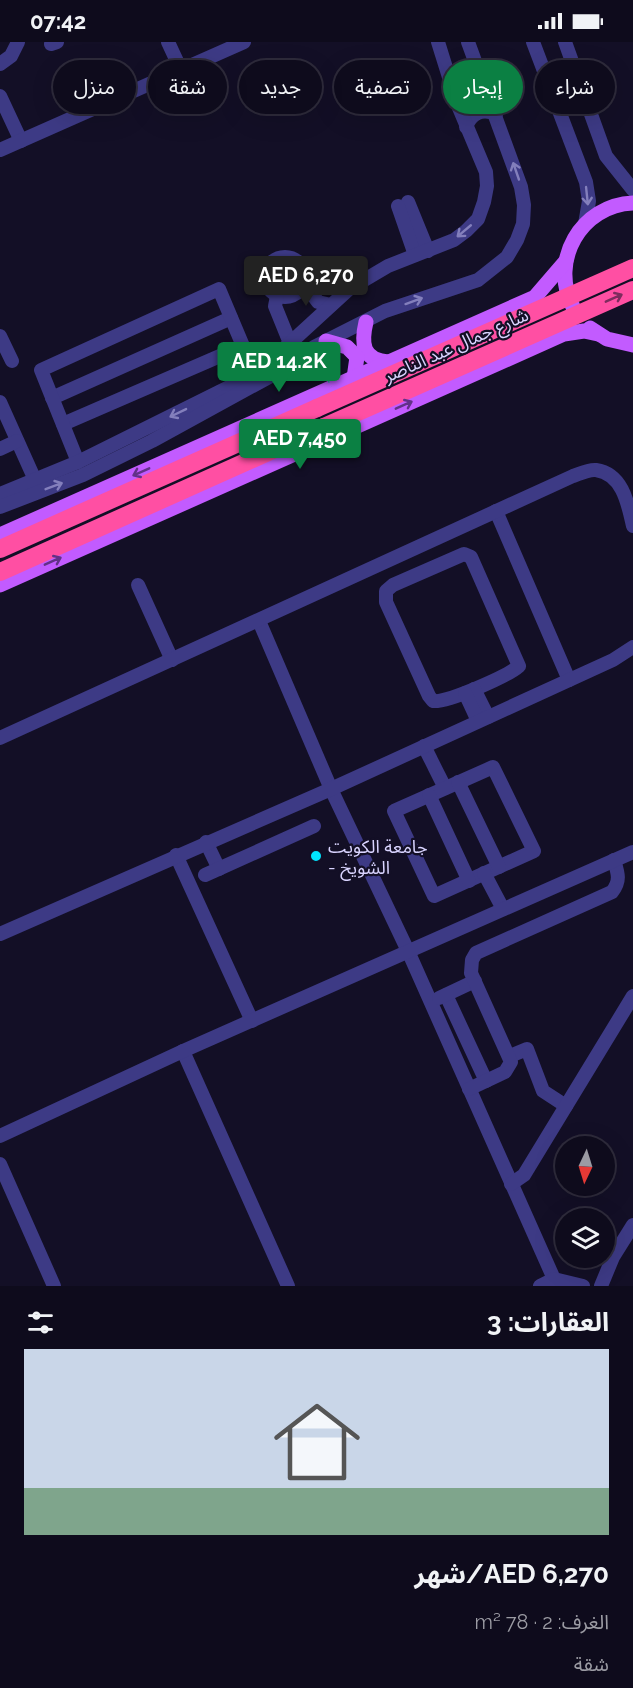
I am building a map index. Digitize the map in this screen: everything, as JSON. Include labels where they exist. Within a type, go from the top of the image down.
[{"type":"highway","name":"شارع جمال عبد الناصر","points":[[0,549],[633,268]]},
{"type":"highway","name":"شارع جمال عبد الناصر","points":[[0,572],[633,290]]},
{"type":"main road","points":[[598,334],[582,320],[570,302],[565,282],[566,261],[572,243],[585,224],[604,210],[633,203]]},
{"type":"main road","points":[[0,535],[535,297],[566,261]]},
{"type":"main road","points":[[366,322],[362,339],[366,350],[375,360],[388,362]]},
{"type":"main road","points":[[0,585],[564,334],[584,331],[598,334],[615,342],[633,345]]},
{"type":"main road","points":[[326,341],[348,347],[357,357],[354,378]]},
{"type":"street","points":[[0,64],[11,56],[18,42]]},
{"type":"street","points":[[168,42],[176,60]]},
{"type":"street","points":[[203,60],[244,42]]},
{"type":"street","points":[[438,42],[444,60]]},
{"type":"street","points":[[468,42],[475,60]]},
{"type":"street","points":[[533,42],[586,182],[589,201],[585,224]]},
{"type":"street","points":[[565,42],[606,156],[633,190]]},
{"type":"street","points":[[0,150],[148,84]]},
{"type":"street","points":[[0,96],[21,141]]},
{"type":"street","points":[[0,494],[78,462],[258,370],[350,289],[388,266],[454,240],[466,231],[478,219],[487,186],[486,172],[461,114]]},
{"type":"street","points":[[466,127],[469,120],[477,114]]},
{"type":"street","points":[[0,507],[82,474],[152,441],[269,377],[326,341],[385,311],[478,280],[495,268],[512,248],[522,224],[525,205],[496,114]]},
{"type":"street","points":[[403,204],[422,253]]},
{"type":"street","points":[[304,283],[293,295],[277,296],[268,288],[265,278],[268,267],[276,260],[287,258],[298,262],[304,272],[304,283],[318,302],[331,305]]},
{"type":"street","points":[[78,462],[41,370],[219,289],[243,346],[258,370]]},
{"type":"street","points":[[277,296],[275,306],[290,343]]},
{"type":"street","points":[[52,398],[231,318]]},
{"type":"street","points":[[0,336],[12,362]]},
{"type":"street","points":[[615,342],[633,353]]},
{"type":"street","points":[[63,424],[243,346]]},
{"type":"street","points":[[2,412],[35,480]]},
{"type":"street","points":[[0,448],[17,441]]},
{"type":"street","points":[[0,738],[573,476],[594,469],[610,475],[626,494],[633,526]]},
{"type":"street","points":[[496,511],[569,680]]},
{"type":"street","points":[[412,549],[423,572]]},
{"type":"street","points":[[464,554],[468,555],[519,662],[517,668],[469,691],[441,702],[433,701],[386,602],[386,591],[393,585],[423,572],[464,554]]},
{"type":"street","points":[[138,585],[172,660]]},
{"type":"street","points":[[259,621],[331,789],[408,951],[554,1279]]},
{"type":"street","points":[[0,934],[331,789],[613,660],[633,647]]},
{"type":"street","points":[[613,660],[633,658]]},
{"type":"street","points":[[469,691],[483,719]]},
{"type":"street","points":[[424,746],[451,785],[499,867]]},
{"type":"street","points":[[493,767],[534,851],[434,896],[394,811],[451,785],[493,767]]},
{"type":"street","points":[[429,795],[468,881]]},
{"type":"street","points":[[205,875],[314,826]]},
{"type":"street","points":[[206,842],[219,869]]},
{"type":"street","points":[[0,1136],[183,1051],[633,852]]},
{"type":"street","points":[[176,855],[252,1021]]},
{"type":"street","points":[[469,1089],[505,1072],[509,1067],[510,1056],[475,981],[471,966],[476,953],[612,892],[618,885],[619,877],[614,860]]},
{"type":"street","points":[[484,873],[503,909]]},
{"type":"street","points":[[430,1001],[475,981]]},
{"type":"street","points":[[446,995],[486,1081]]},
{"type":"street","points":[[511,1184],[524,1175],[633,996]]},
{"type":"street","points":[[510,1056],[527,1048],[543,1091],[566,1106]]},
{"type":"street","points":[[183,1051],[288,1286]]},
{"type":"street","points":[[0,1164],[54,1286]]},
{"type":"street","points":[[601,1286],[613,1257],[633,1224]]},
{"type":"street","points":[[540,1286],[554,1279],[583,1286]]},
{"type":"place","name":"جامعة الكويت - الشويخ","points":[[316,856]]}]
